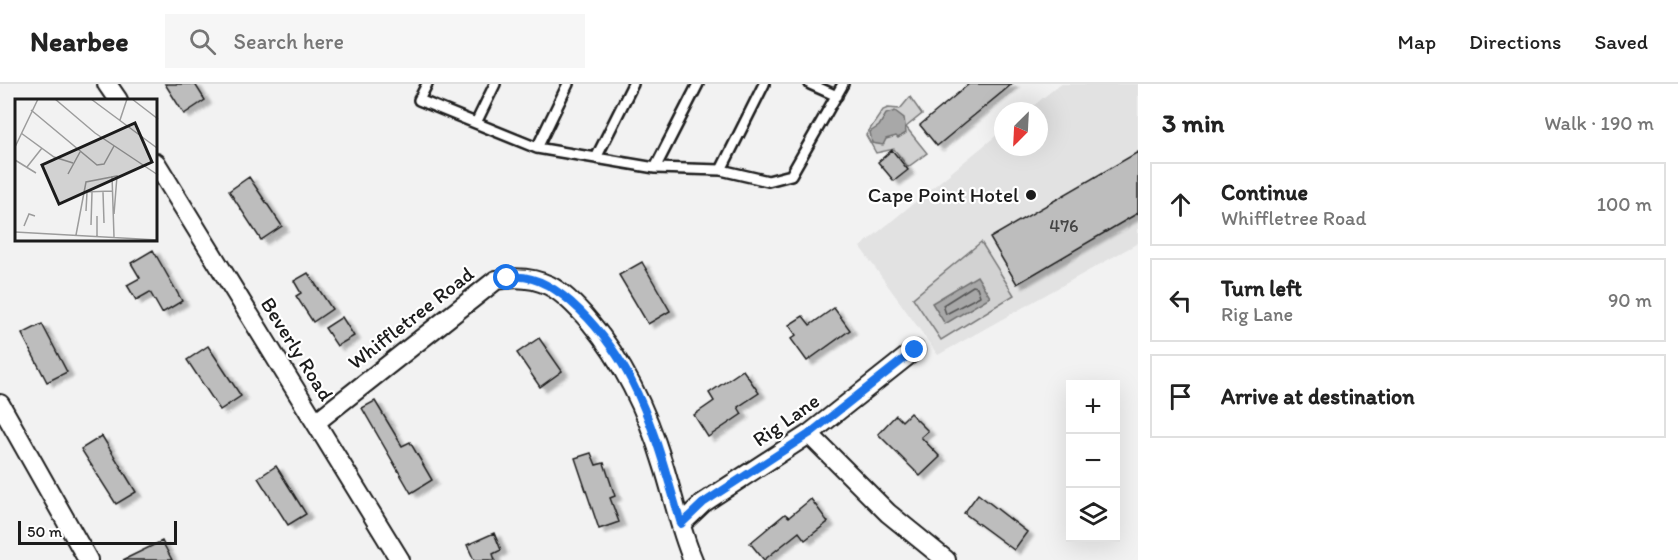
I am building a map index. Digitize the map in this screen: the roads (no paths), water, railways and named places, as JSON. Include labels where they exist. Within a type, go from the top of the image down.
[{"type":"street","points":[[108,84],[117,99]]},
{"type":"street","name":"Beverly Road","points":[[158,166],[400,560]]},
{"type":"street","name":"Whiffletree Road","points":[[316,422],[496,280],[516,276],[530,278],[557,289],[573,302],[631,379],[662,460],[693,560]]},
{"type":"street","name":"Rig Lane","points":[[681,524],[703,503],[809,434],[915,350]]},
{"type":"street","points":[[0,404],[88,560]]},
{"type":"street","points":[[809,434],[888,513],[946,560]]},
{"type":"lane","points":[[427,84],[419,100],[537,148],[655,168],[721,170],[768,181],[791,175],[843,84]]},
{"type":"lane","points":[[476,123],[495,84]]},
{"type":"lane","points":[[537,148],[568,84]]},
{"type":"lane","points":[[596,158],[633,84]]},
{"type":"lane","points":[[655,168],[698,84]]},
{"type":"lane","points":[[721,170],[764,84]]},
{"type":"lane","points":[[810,84],[837,96]]},
{"type":"water","points":[[895,111],[904,118],[906,133],[898,138],[896,136],[886,139],[883,145],[872,143],[870,132],[879,126],[886,114]]},
{"type":"water","points":[[977,276],[990,297],[945,324],[932,303]]},
{"type":"place","name":"Cape Point Hotel","points":[[1031,195]]}]
